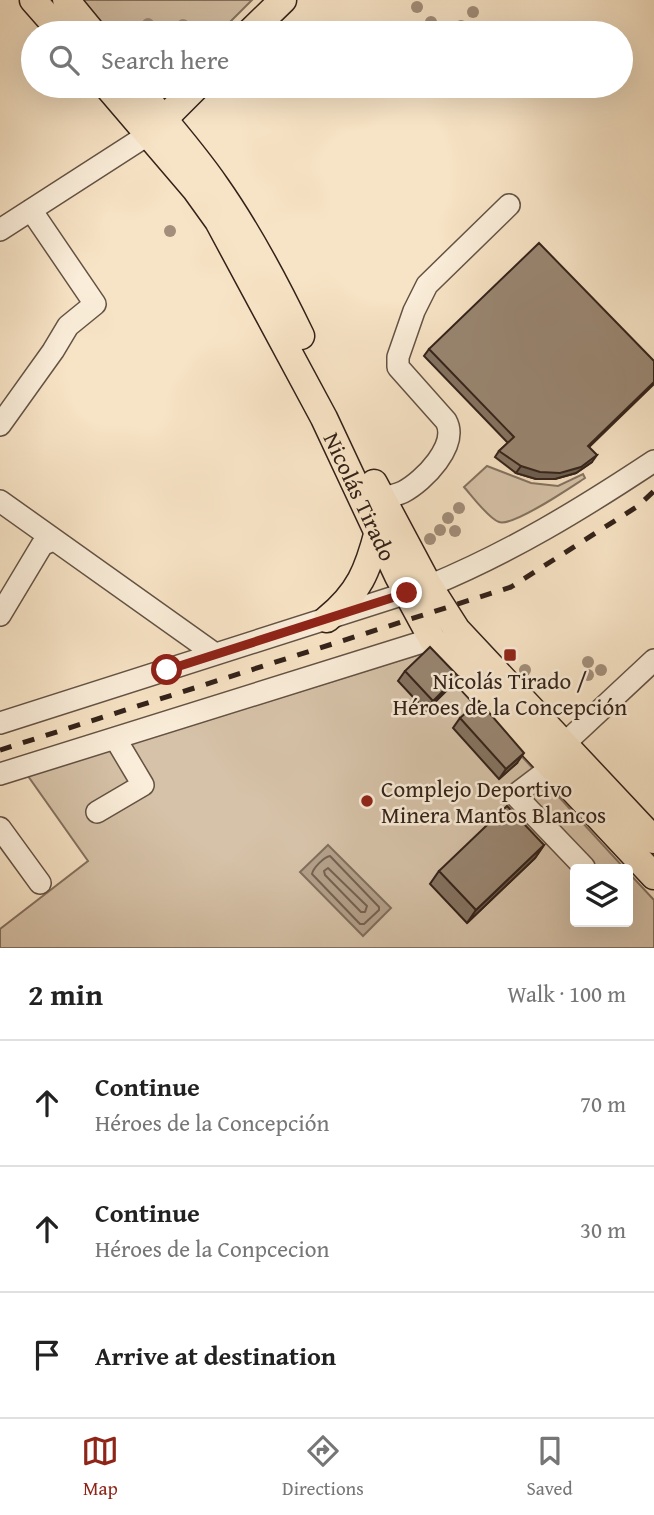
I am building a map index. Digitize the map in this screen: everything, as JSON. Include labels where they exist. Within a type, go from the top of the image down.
[{"type":"main road","points":[[33,0],[51,21]]},
{"type":"main road","points":[[66,0],[83,21]]},
{"type":"main road","points":[[261,21],[283,0]]},
{"type":"main road","name":"Nicolás Tirado","points":[[121,98],[156,127],[215,185],[237,218],[281,296],[382,499],[418,589],[432,639],[654,840]]},
{"type":"main road","name":"Nicolás Tirado","points":[[142,98],[156,127],[218,221],[324,418],[378,531],[418,589],[457,630],[654,876]]},
{"type":"main road","points":[[156,127],[185,98]]},
{"type":"main road","points":[[327,619],[348,603],[363,580],[378,531]]},
{"type":"street","points":[[0,230],[156,127]]},
{"type":"street","points":[[382,499],[405,491],[438,464],[450,436],[446,421],[398,367],[397,357],[419,301],[427,285],[509,205]]},
{"type":"street","points":[[0,425],[68,326],[95,304],[31,210]]},
{"type":"street","points":[[0,723],[418,589],[494,557],[559,522],[654,461]]},
{"type":"street","points":[[0,501],[215,654]]},
{"type":"street","points":[[0,615],[42,545],[53,540]]},
{"type":"street","points":[[0,774],[432,639]]},
{"type":"street","points":[[581,864],[515,795],[654,660]]},
{"type":"street","points":[[97,812],[143,785],[115,738]]},
{"type":"street","points":[[0,828],[40,883]]},
{"type":"shaded area","points":[[82,0],[252,0],[231,21],[100,21]]},
{"type":"shaded area","points":[[487,466],[531,483],[558,486],[583,474],[585,478],[529,513],[499,522],[486,512],[464,487]]},
{"type":"shaded area","name":"Complejo Deportivo Minera Mantos Blancos","points":[[426,652],[620,864],[570,864],[570,927],[633,927],[633,877],[654,900],[654,948],[0,948],[0,929],[88,861],[28,776]]},
{"type":"water","points":[[328,845],[391,908],[363,936],[300,872]]},
{"type":"building","points":[[539,243],[654,361],[654,382],[588,446],[597,455],[581,467],[560,473],[540,472],[521,466],[499,451],[514,437],[429,349]]},
{"type":"building","points":[[430,647],[458,676],[433,701],[405,671]]},
{"type":"building","points":[[479,701],[524,753],[506,769],[460,718]]},
{"type":"building","points":[[507,806],[544,845],[476,910],[439,871]]},
{"type":"railway","points":[[0,750],[511,587],[638,506],[654,491]]},
{"type":"place","name":"Nicolás Tirado / Héroes de la Concepción","points":[[510,655]]},
{"type":"place","name":"Complejo Deportivo Minera Mantos Blancos","points":[[367,801]]},
{"type":"route","points":[[167,670],[407,593]]}]
